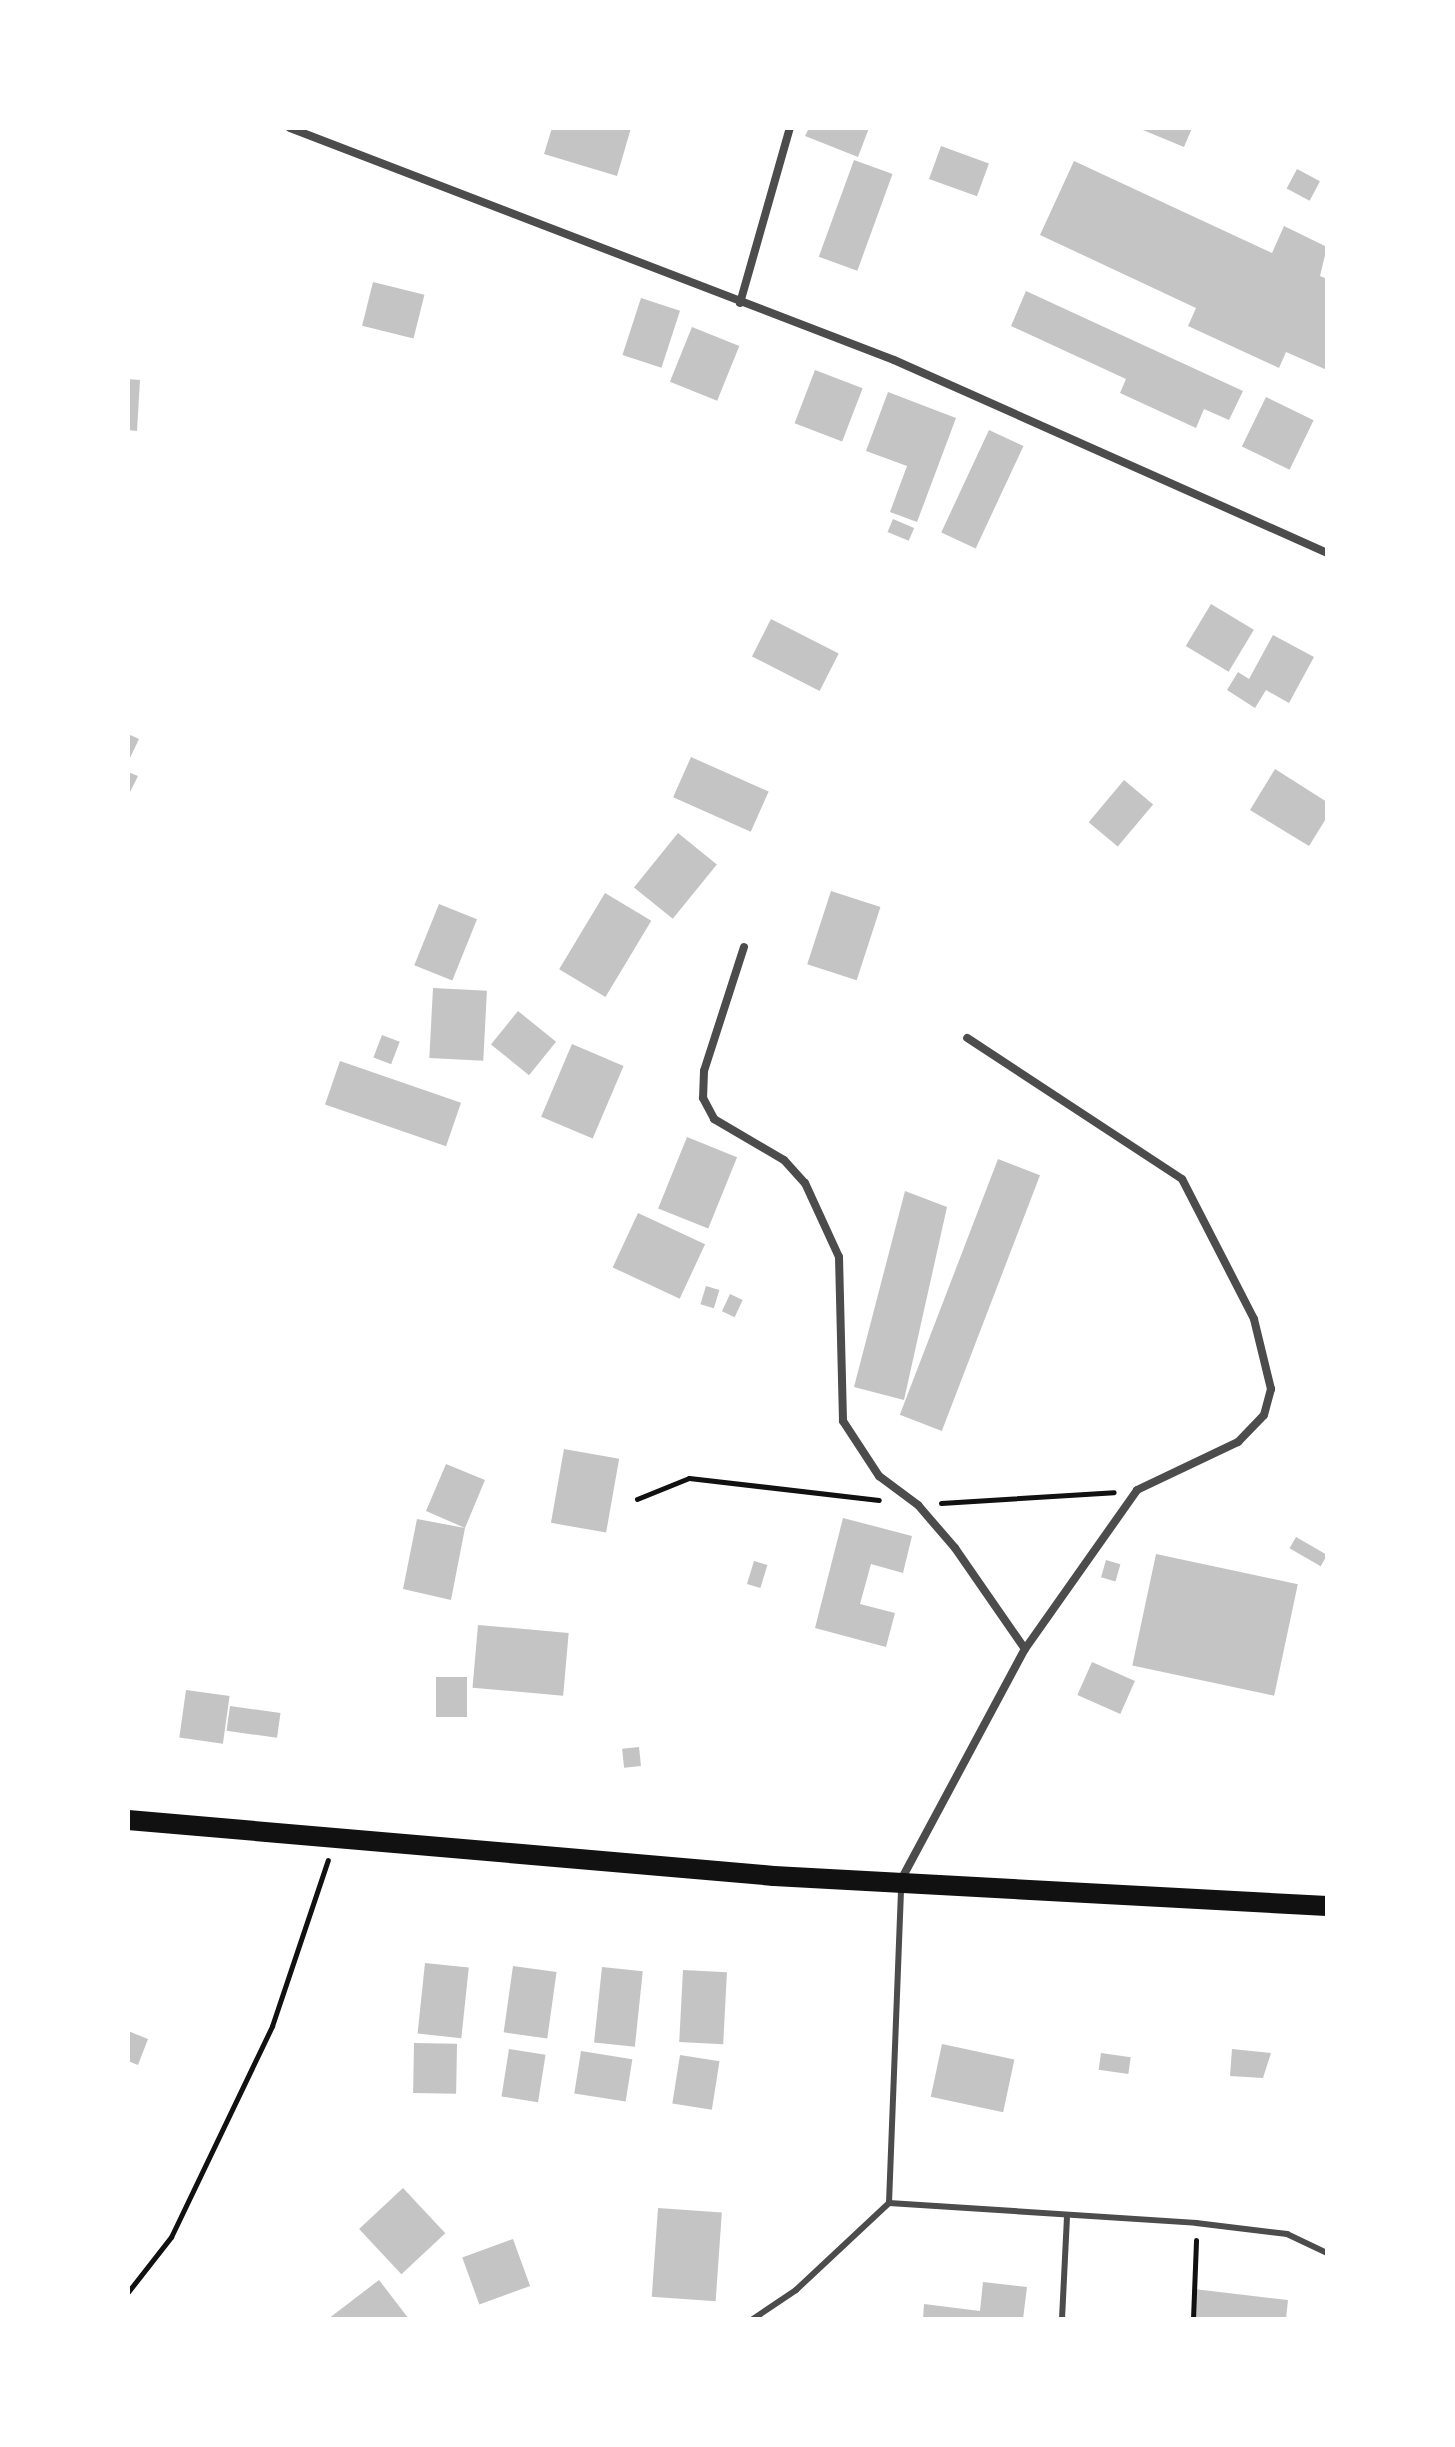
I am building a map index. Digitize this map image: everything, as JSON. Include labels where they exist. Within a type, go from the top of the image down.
[{"type":"main road","points":[[128,1820],[901,1881],[1327,1906]]},
{"type":"street","points":[[290,128],[894,360],[1327,553]]},
{"type":"street","points":[[740,303],[790,128]]},
{"type":"street","points":[[744,947],[704,1071],[703,1098],[714,1119],[784,1160],[805,1183],[839,1257],[843,1421],[879,1476],[918,1505],[955,1548],[1025,1649]]},
{"type":"street","points":[[901,1881],[1025,1649],[1137,1490],[1207,1460],[1264,1415],[1268,1365],[1254,1319],[1182,1179],[967,1038]]},
{"type":"lane","points":[[753,2319],[796,2290],[889,2203],[901,1881]]},
{"type":"lane","points":[[889,2203],[1067,2218],[1196,2223],[1287,2234],[1327,2253]]},
{"type":"lane","points":[[1062,2319],[1067,2218]]},
{"type":"path","points":[[128,2292],[171,2237],[272,2026],[336,1838]]},
{"type":"path","points":[[1193,2319],[1196,2223]]},
{"type":"building","points":[[552,128],[631,128],[617,176],[544,154]]},
{"type":"building","points":[[809,128],[869,128],[858,157],[805,136]]},
{"type":"building","points":[[1138,128],[1192,128],[1184,147]]},
{"type":"building","points":[[941,146],[989,163],[977,196],[929,179]]},
{"type":"building","points":[[854,160],[893,174],[857,271],[819,257]]},
{"type":"building","points":[[1074,161],[1272,253],[1284,226],[1327,247],[1320,276],[1327,279],[1327,370],[1286,352],[1279,368],[1188,326],[1196,308],[1040,235]]},
{"type":"building","points":[[1297,169],[1320,181],[1310,201],[1287,188]]},
{"type":"building","points":[[373,282],[424,295],[414,338],[362,326]]},
{"type":"building","points":[[1026,291],[1243,391],[1229,420],[1204,409],[1196,428],[1120,393],[1126,379],[1011,326]]},
{"type":"building","points":[[641,298],[680,311],[661,368],[622,355]]},
{"type":"building","points":[[692,327],[739,346],[717,401],[670,382]]},
{"type":"building","points":[[815,370],[863,388],[842,441],[795,423]]},
{"type":"building","points":[[128,379],[140,380],[137,431],[128,430]]},
{"type":"building","points":[[888,392],[956,418],[917,522],[890,512],[907,466],[866,451]]},
{"type":"building","points":[[1266,397],[1314,420],[1290,470],[1242,446]]},
{"type":"building","points":[[989,430],[1023,446],[976,548],[941,532]]},
{"type":"building","points":[[893,519],[914,528],[909,541],[888,532]]},
{"type":"building","points":[[1211,604],[1254,630],[1229,672],[1186,646]]},
{"type":"building","points":[[771,619],[839,654],[820,691],[752,656]]},
{"type":"building","points":[[1273,635],[1314,657],[1289,703],[1266,690],[1255,708],[1227,690],[1238,672],[1249,679]]},
{"type":"building","points":[[128,734],[139,739],[128,762]]},
{"type":"building","points":[[691,757],[769,792],[751,832],[673,797]]},
{"type":"building","points":[[1275,769],[1327,802],[1327,817],[1309,846],[1250,810]]},
{"type":"building","points":[[128,772],[138,776],[128,796]]},
{"type":"building","points":[[1124,780],[1153,804],[1118,847],[1089,822]]},
{"type":"building","points":[[678,833],[717,864],[673,919],[634,887]]},
{"type":"building","points":[[831,891],[880,907],[857,980],[807,964]]},
{"type":"building","points":[[605,893],[651,921],[605,997],[559,969]]},
{"type":"building","points":[[439,904],[477,919],[452,981],[414,965]]},
{"type":"building","points":[[433,988],[487,991],[483,1061],[429,1058]]},
{"type":"building","points":[[518,1011],[556,1042],[529,1075],[491,1044]]},
{"type":"building","points":[[382,1035],[400,1042],[391,1064],[373,1057]]},
{"type":"building","points":[[572,1044],[624,1066],[593,1139],[541,1117]]},
{"type":"building","points":[[340,1061],[461,1103],[446,1146],[325,1104]]},
{"type":"building","points":[[687,1137],[737,1157],[708,1229],[658,1208]]},
{"type":"building","points":[[998,1159],[1040,1175],[942,1431],[900,1415]]},
{"type":"building","points":[[905,1191],[947,1207],[904,1400],[854,1387]]},
{"type":"building","points":[[638,1213],[705,1244],[680,1299],[613,1267]]},
{"type":"building","points":[[706,1286],[719,1290],[714,1308],[700,1304]]},
{"type":"building","points":[[730,1294],[743,1300],[735,1317],[722,1311]]},
{"type":"building","points":[[564,1449],[619,1459],[606,1533],[551,1523]]},
{"type":"building","points":[[446,1464],[485,1480],[465,1528],[426,1511]]},
{"type":"building","points":[[843,1518],[912,1536],[903,1573],[871,1564],[860,1604],[895,1613],[886,1647],[815,1628]]},
{"type":"building","points":[[417,1519],[465,1528],[451,1600],[403,1589]]},
{"type":"building","points":[[1296,1537],[1327,1555],[1321,1566],[1290,1548]]},
{"type":"building","points":[[1156,1554],[1298,1584],[1274,1696],[1132,1666]]},
{"type":"building","points":[[1106,1560],[1120,1564],[1115,1581],[1101,1577]]},
{"type":"building","points":[[754,1561],[767,1565],[760,1588],[747,1584]]},
{"type":"building","points":[[478,1625],[569,1633],[563,1696],[473,1688]]},
{"type":"building","points":[[1092,1662],[1135,1681],[1120,1714],[1077,1695]]},
{"type":"building","points":[[436,1677],[467,1677],[467,1717],[436,1717]]},
{"type":"building","points":[[186,1690],[230,1696],[223,1744],[179,1738]]},
{"type":"building","points":[[230,1706],[281,1713],[277,1738],[227,1731]]},
{"type":"building","points":[[639,1747],[641,1766],[624,1768],[622,1749]]},
{"type":"building","points":[[425,1963],[469,1968],[461,2038],[418,2034]]},
{"type":"building","points":[[513,1966],[557,1972],[547,2038],[504,2032]]},
{"type":"building","points":[[602,1967],[643,1971],[635,2047],[594,2043]]},
{"type":"building","points":[[683,1970],[727,1972],[723,2044],[679,2042]]},
{"type":"building","points":[[128,2031],[148,2039],[138,2065],[128,2061]]},
{"type":"building","points":[[414,2043],[457,2044],[456,2094],[413,2093]]},
{"type":"building","points":[[942,2044],[1014,2059],[1003,2112],[931,2097]]},
{"type":"building","points":[[509,2049],[546,2055],[538,2102],[501,2096]]},
{"type":"building","points":[[1232,2049],[1271,2053],[1263,2078],[1230,2076]]},
{"type":"building","points":[[581,2051],[632,2059],[626,2102],[574,2093]]},
{"type":"building","points":[[1101,2053],[1131,2057],[1128,2074],[1099,2070]]},
{"type":"building","points":[[680,2055],[720,2061],[712,2110],[672,2103]]},
{"type":"building","points":[[403,2188],[445,2233],[401,2274],[359,2229]]},
{"type":"building","points":[[658,2208],[722,2212],[716,2301],[652,2297]]},
{"type":"building","points":[[513,2239],[530,2286],[479,2304],[462,2257]]},
{"type":"building","points":[[379,2280],[409,2319],[328,2319]]},
{"type":"building","points":[[983,2282],[1027,2287],[1023,2319],[923,2319],[924,2304],[980,2311]]},
{"type":"building","points":[[1194,2289],[1288,2300],[1286,2319],[1191,2319]]}]
